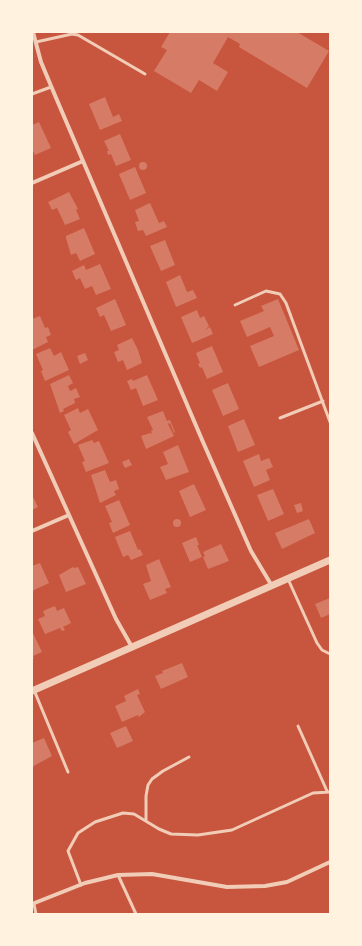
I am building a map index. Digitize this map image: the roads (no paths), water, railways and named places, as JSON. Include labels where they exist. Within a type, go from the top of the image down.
[{"type":"street","points":[[33,32],[41,62],[51,87],[251,551],[272,586]]},
{"type":"street","points":[[32,183],[83,161]]},
{"type":"street","points":[[32,433],[116,619],[132,647]]},
{"type":"street","points":[[32,531],[69,515]]},
{"type":"street","points":[[33,691],[330,560]]},
{"type":"street","points":[[33,904],[81,884],[118,875],[152,874],[227,887],[265,886],[287,882],[330,862]]},
{"type":"lane","points":[[36,42],[78,34],[145,74]]},
{"type":"lane","points":[[32,94],[51,87]]},
{"type":"lane","points":[[235,305],[266,291],[280,294],[286,303],[330,422]]},
{"type":"lane","points":[[280,418],[323,401]]},
{"type":"lane","points":[[288,579],[317,643],[322,650],[330,654]]},
{"type":"lane","points":[[33,691],[68,772]]},
{"type":"lane","points":[[81,884],[68,851],[78,833],[95,822],[123,814],[134,814],[159,829],[171,834],[198,835],[232,830],[313,793],[329,792],[298,726]]},
{"type":"lane","points":[[146,821],[146,796],[148,785],[152,779],[163,771],[189,756]]},
{"type":"lane","points":[[118,875],[136,914]]},
{"type":"lane","points":[[33,904],[36,914]]}]
